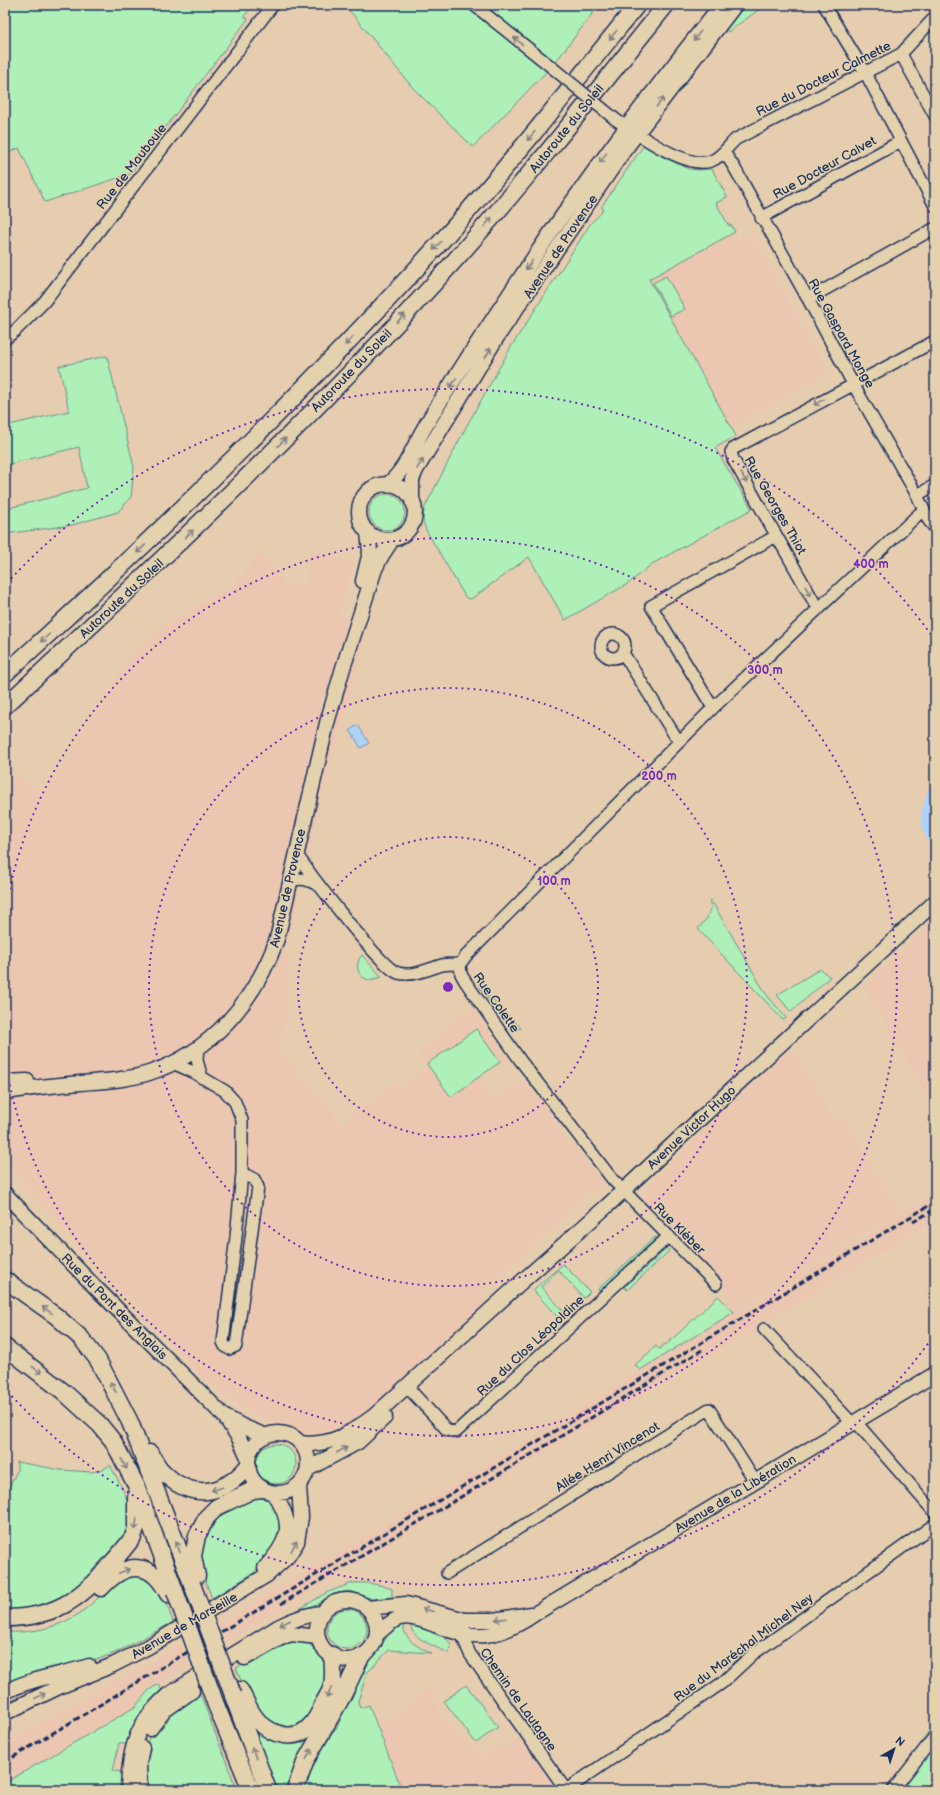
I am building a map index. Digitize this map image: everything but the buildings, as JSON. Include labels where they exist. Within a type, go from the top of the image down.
[{"type":"highway","name":"Autoroute du Soleil","points":[[5,674],[160,530],[241,452],[342,349],[495,179],[559,103],[637,5]]},
{"type":"highway","name":"Autoroute du Soleil","points":[[5,706],[172,550],[359,364],[456,259],[512,195],[666,5]]},
{"type":"highway","points":[[5,1280],[56,1316],[81,1338],[98,1360],[130,1422],[161,1471],[176,1483],[190,1489],[204,1492],[216,1490],[232,1483],[248,1462]]},
{"type":"highway","points":[[5,1347],[64,1392],[100,1425],[113,1441],[136,1486],[172,1593],[200,1659],[216,1706],[250,1790]]},
{"type":"highway","points":[[130,1422],[195,1582],[208,1626],[236,1692],[268,1790]]},
{"type":"highway","points":[[5,1618],[30,1617],[47,1612],[78,1598],[88,1588],[133,1537],[137,1518],[136,1486]]},
{"type":"highway","points":[[195,1582],[193,1556],[197,1536],[207,1517],[217,1507],[253,1490],[267,1491]]},
{"type":"highway","points":[[5,1628],[33,1627],[65,1616],[95,1595],[115,1576],[132,1568],[146,1570],[156,1575],[172,1593]]},
{"type":"highway","points":[[236,1692],[258,1721],[268,1729],[276,1733],[286,1735],[300,1733],[316,1720],[331,1688],[334,1672],[332,1655]]},
{"type":"highway","points":[[295,1790],[306,1760],[342,1697],[361,1657]]},
{"type":"main road","name":"Avenue de Provence","points":[[387,484],[399,474],[405,465],[426,425],[519,279],[626,126],[721,5]]},
{"type":"main road","name":"Avenue de Provence","points":[[412,501],[412,480],[416,470],[626,126],[735,5]]},
{"type":"main road","points":[[387,484],[402,489],[412,501],[414,518],[411,526],[406,532],[392,540],[383,540],[375,537],[362,525],[359,517],[360,503],[368,492],[380,485],[387,484]]},
{"type":"main road","name":"Avenue de Provence","points":[[5,1082],[117,1072],[154,1061],[182,1048],[209,1029],[224,1015],[248,986],[268,939],[326,694],[366,567],[370,549],[368,532]]},
{"type":"main road","name":"Avenue de Provence","points":[[5,1092],[149,1073],[173,1062],[198,1047],[229,1021],[254,989],[271,957],[277,939],[327,723],[343,668],[376,570],[382,555],[392,540]]},
{"type":"main road","name":"Avenue Victor Hugo","points":[[300,1443],[320,1444],[332,1442],[348,1434],[374,1416],[624,1191],[738,1082],[935,902]]},
{"type":"main road","name":"Rue du Pont des Anglais","points":[[5,1194],[96,1288],[225,1417],[239,1438],[248,1462]]},
{"type":"main road","name":"Avenue Victor Hugo","points":[[308,1469],[358,1442],[392,1411],[446,1351]]},
{"type":"main road","name":"Avenue de la Libération","points":[[377,1634],[394,1621],[406,1617],[416,1618],[449,1631],[475,1635],[503,1632],[517,1626],[536,1613],[935,1374]]},
{"type":"main road","name":"Rue du Pont des Anglais","points":[[225,1417],[266,1436]]},
{"type":"main road","points":[[280,1433],[288,1435],[300,1443],[305,1450],[308,1459],[308,1469],[299,1486],[286,1493],[267,1491],[255,1483],[250,1475],[248,1462],[252,1448],[258,1441],[266,1436],[280,1433]]},
{"type":"main road","name":"Avenue de Marseille","points":[[5,1713],[61,1686],[113,1665],[148,1647],[267,1575],[288,1556],[297,1542],[301,1517],[299,1486]]},
{"type":"main road","name":"Avenue de Marseille","points":[[5,1692],[32,1681],[72,1671],[120,1656],[153,1639],[261,1573],[280,1549],[287,1531],[287,1520],[284,1510],[267,1491]]},
{"type":"main road","points":[[128,1790],[128,1770],[134,1742],[139,1729],[156,1705],[168,1695],[278,1627],[293,1619],[322,1613],[335,1602],[344,1600],[361,1603],[374,1615],[377,1624],[377,1634],[372,1647],[361,1657],[346,1660],[332,1655],[326,1650],[318,1638],[318,1625],[322,1613]]},
{"type":"main road","name":"Avenue de la Libération","points":[[368,1608],[406,1604],[465,1620],[493,1620],[536,1613]]},
{"type":"main road","points":[[140,1790],[139,1763],[141,1749],[148,1733],[165,1710],[183,1696],[281,1638],[291,1634],[318,1638]]},
{"type":"street","name":"Rue de Mauboule","points":[[5,339],[44,302],[273,5]]},
{"type":"street","points":[[474,5],[626,126],[684,159],[695,163],[711,161],[721,155]]},
{"type":"street","points":[[824,5],[865,72],[935,206]]},
{"type":"street","name":"Rue du Docteur Calmette","points":[[721,155],[736,139],[901,54],[935,17]]},
{"type":"street","points":[[901,54],[935,116]]},
{"type":"street","name":"Rue Docteur Calvet","points":[[761,218],[901,141]]},
{"type":"street","name":"Rue Gaspard Monge","points":[[721,155],[734,167],[761,218],[808,299],[853,384],[917,495],[923,510],[935,528]]},
{"type":"street","points":[[808,299],[935,228]]},
{"type":"street","points":[[853,384],[935,340]]},
{"type":"street","name":"Rue Georges Thiot","points":[[820,608],[814,602],[776,536],[733,459],[731,452],[733,449],[853,384]]},
{"type":"street","points":[[917,495],[935,485]]},
{"type":"street","points":[[460,964],[713,708],[923,510]]},
{"type":"street","points":[[713,708],[652,606],[776,536]]},
{"type":"street","points":[[623,653],[679,742]]},
{"type":"street","name":"Rue Colette","points":[[296,853],[360,936],[390,969],[398,973],[406,974],[444,965],[460,964],[461,974],[465,981],[520,1060],[624,1191]]},
{"type":"street","points":[[290,882],[294,879],[310,880],[321,887]]},
{"type":"street","points":[[198,1047],[197,1060],[202,1078]]},
{"type":"street","points":[[173,1062],[225,1091],[239,1109],[243,1132],[242,1173],[223,1342],[224,1346],[229,1349],[236,1346],[258,1187],[254,1179],[242,1173]]},
{"type":"street","name":"Rue Kléber","points":[[624,1191],[716,1284]]},
{"type":"street","name":"Rue du Clos Léopoldine","points":[[411,1391],[447,1430],[456,1432],[669,1236]]},
{"type":"street","points":[[764,1329],[853,1422],[935,1513]]},
{"type":"street","name":"Allée Henri Vincenot","points":[[447,1573],[709,1409],[755,1481]]},
{"type":"street","name":"Rue du Maréchal Michel Ney","points":[[566,1790],[722,1683],[754,1654],[935,1524]]},
{"type":"street","name":"Chemin de Lautagne","points":[[465,1620],[465,1645],[470,1654],[566,1790]]},
{"type":"street","points":[[893,1790],[935,1736]]},
{"type":"shaded area","points":[[735,232],[739,239],[751,232],[828,372],[731,427],[649,279]]},
{"type":"shaded area","points":[[311,552],[348,560],[353,565],[339,617],[368,630],[323,796],[286,953],[289,984],[281,1051],[342,1123],[396,1081],[401,1086],[427,1067],[416,1053],[472,1007],[508,1057],[481,1078],[496,1099],[525,1079],[560,1126],[558,1128],[603,1182],[492,1283],[488,1278],[480,1284],[483,1287],[479,1290],[470,1281],[488,1303],[353,1423],[335,1433],[305,1435],[254,1415],[204,1379],[5,1165],[5,770],[45,793],[131,655],[163,626],[233,584],[260,553],[275,564],[285,583],[303,586]]},
{"type":"shaded area","points":[[935,920],[935,1112],[864,986]]},
{"type":"shaded area","points":[[791,1046],[837,1122],[845,1118],[900,1212],[737,1309],[718,1278],[645,1201],[645,1188]]},
{"type":"shaded area","points":[[935,1192],[935,1220],[226,1643],[219,1623],[492,1460],[734,1312],[788,1282]]},
{"type":"shaded area","points":[[182,1645],[189,1666],[149,1690],[135,1707],[5,1783],[5,1748],[25,1731]]},
{"type":"shaded area","points":[[431,1688],[439,1699],[435,1702],[468,1748],[472,1745],[481,1757],[497,1744],[502,1750],[520,1738],[552,1783],[550,1790],[402,1790],[377,1727]]},
{"type":"green space","points":[[5,5],[263,5],[258,10],[253,6],[244,16],[248,19],[130,174],[45,202],[19,148],[5,154]]},
{"type":"green space","points":[[345,5],[599,5],[554,64],[473,147],[413,88]]},
{"type":"green space","points":[[741,5],[765,5],[728,32],[723,28]]},
{"type":"green space","points":[[644,145],[689,169],[712,169],[727,197],[716,203],[729,226],[731,225],[735,232],[649,279],[736,436],[715,448],[752,509],[652,564],[629,583],[565,620],[529,557],[471,599],[466,598],[426,530],[423,521],[424,509],[466,427],[511,347],[591,224],[603,210],[602,206]]},
{"type":"green space","points":[[666,276],[685,309],[671,316],[653,283]]},
{"type":"green space","points":[[107,356],[134,467],[131,497],[118,512],[72,525],[5,534],[5,509],[87,488],[79,447],[5,465],[5,426],[69,411],[59,366]]},
{"type":"green space","points":[[387,494],[397,497],[402,502],[405,512],[402,522],[397,527],[387,530],[377,527],[372,522],[369,512],[372,502],[377,497]]},
{"type":"green space","points":[[711,900],[766,994],[786,1018],[783,1020],[698,929],[707,918],[710,909],[712,908],[709,901]]},
{"type":"green space","points":[[362,955],[382,977],[369,980],[359,973],[358,962]]},
{"type":"green space","points":[[820,969],[830,977],[791,1012],[777,995]]},
{"type":"green space","points":[[480,987],[521,1028],[512,1031]]},
{"type":"green space","points":[[476,1029],[500,1062],[451,1097],[427,1064]]},
{"type":"green space","points":[[655,1237],[657,1239],[653,1247],[650,1244],[607,1285],[608,1287],[600,1292],[598,1289]]},
{"type":"green space","points":[[666,1248],[669,1251],[627,1290],[624,1283],[627,1285],[660,1255],[658,1252]]},
{"type":"green space","points":[[563,1264],[590,1292],[584,1298],[558,1270],[541,1287],[566,1314],[560,1320],[533,1290]]},
{"type":"green space","points":[[718,1296],[734,1312],[640,1370],[635,1365],[656,1346],[659,1349],[665,1344],[666,1345]]},
{"type":"green space","points":[[276,1444],[284,1446],[290,1450],[294,1456],[296,1464],[294,1472],[290,1478],[284,1482],[276,1484],[268,1482],[262,1478],[258,1472],[256,1464],[258,1456],[262,1450],[268,1446]]},
{"type":"green space","points":[[17,1462],[61,1470],[92,1472],[104,1469],[110,1465],[126,1496],[131,1515],[130,1525],[115,1551],[79,1589],[68,1598],[59,1603],[48,1606],[5,1614],[5,1496],[17,1471]]},
{"type":"green space","points":[[259,1496],[274,1505],[280,1517],[282,1530],[264,1564],[252,1574],[212,1598],[199,1565],[201,1540],[216,1516]]},
{"type":"green space","points":[[125,1575],[143,1575],[164,1596],[173,1622],[117,1652],[91,1662],[5,1686],[5,1632],[33,1631],[51,1627],[69,1620],[83,1611]]},
{"type":"green space","points":[[353,1583],[372,1584],[392,1589],[392,1597],[372,1599],[351,1591],[343,1592],[333,1594],[314,1607],[302,1611],[301,1608],[328,1592]]},
{"type":"green space","points":[[347,1609],[355,1611],[361,1615],[365,1621],[367,1629],[365,1637],[361,1643],[355,1647],[347,1649],[339,1647],[333,1643],[329,1637],[327,1629],[329,1621],[333,1615],[339,1611]]},
{"type":"green space","points":[[403,1625],[406,1635],[413,1643],[431,1653],[389,1650],[367,1673],[358,1701],[360,1708],[369,1705],[402,1790],[305,1790],[312,1768],[319,1754],[338,1725],[361,1669],[376,1654],[390,1632]]},
{"type":"green space","points":[[411,1625],[422,1627],[440,1634],[451,1646],[449,1653],[420,1638],[412,1630]]},
{"type":"green space","points":[[290,1640],[307,1642],[324,1661],[328,1676],[315,1711],[312,1715],[296,1727],[283,1728],[271,1723],[260,1713],[248,1695],[236,1668]]},
{"type":"green space","points":[[159,1684],[163,1694],[129,1745],[119,1743],[113,1771],[125,1772],[125,1790],[5,1790],[5,1783],[135,1707],[149,1690]]},
{"type":"green space","points":[[466,1685],[498,1727],[476,1743],[444,1701]]},
{"type":"green space","points":[[199,1691],[237,1790],[143,1790],[145,1753],[147,1743],[151,1735],[162,1720]]},
{"type":"green space","points":[[935,1723],[935,1790],[899,1790],[922,1749],[923,1739]]},
{"type":"green space","points":[[259,1732],[282,1743],[294,1742],[307,1737],[311,1741],[290,1790],[275,1790],[255,1734]]},
{"type":"water","points":[[358,725],[369,743],[361,748],[350,730]]},
{"type":"waterway","points":[[935,786],[926,815],[928,829],[935,844]]},
{"type":"railway","points":[[5,1762],[935,1202]]},
{"type":"railway","points":[[913,1222],[935,1209]]},
{"type":"railway","points":[[281,1604],[496,1476],[702,1350]]}]
